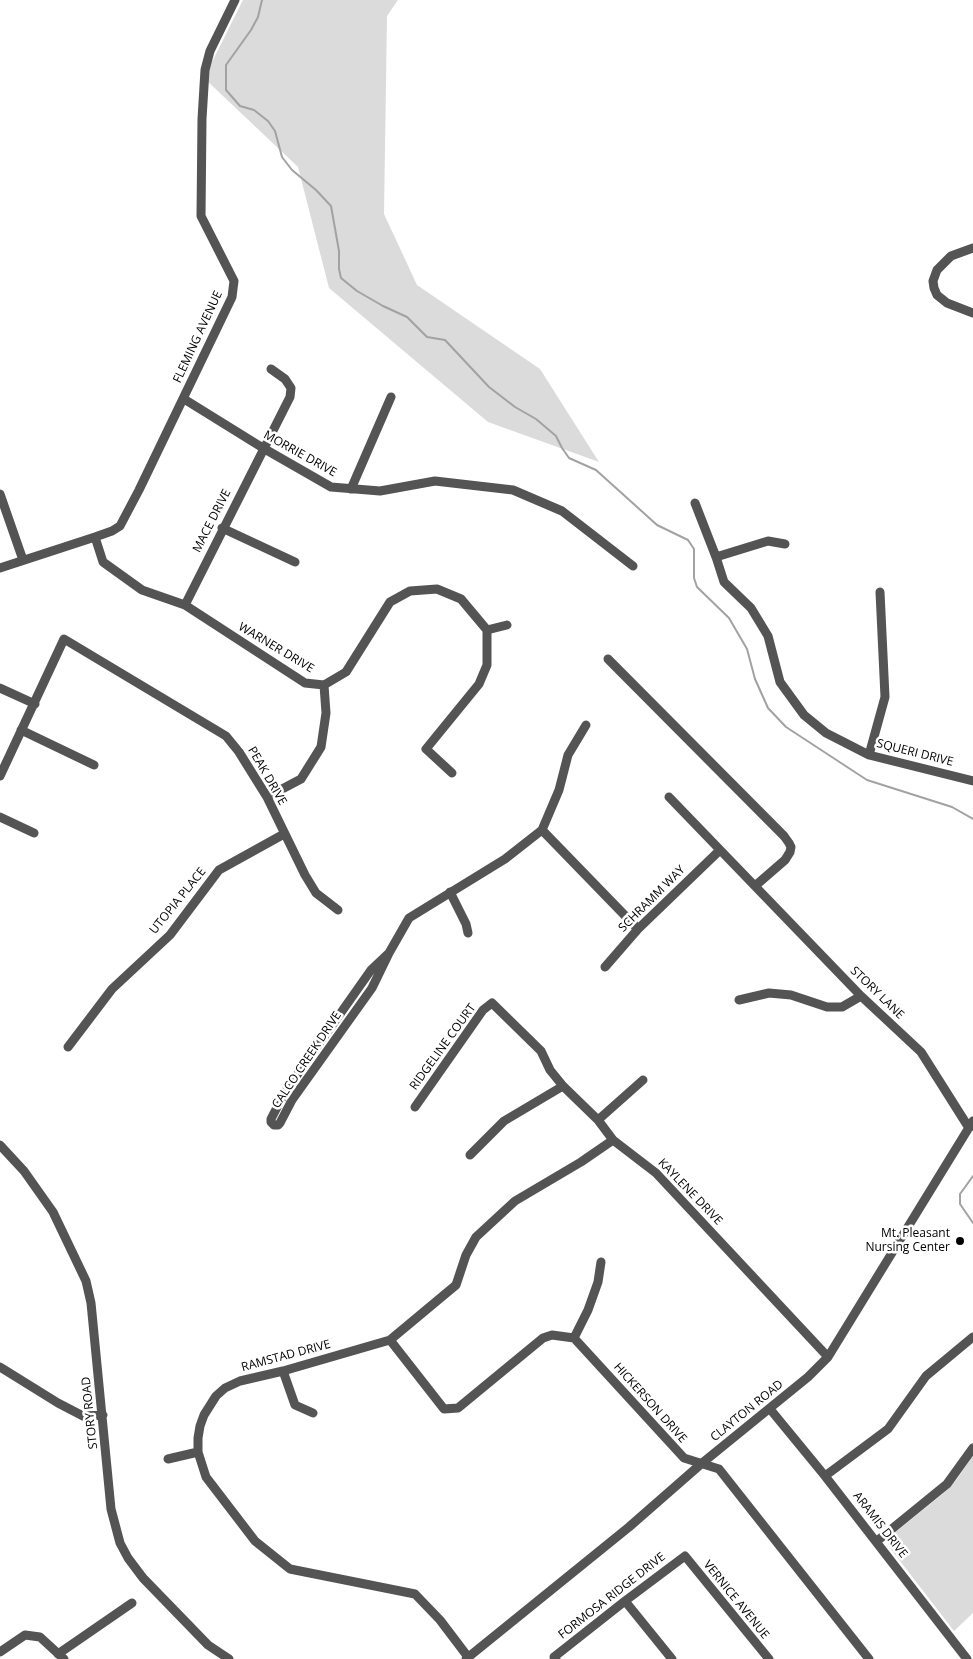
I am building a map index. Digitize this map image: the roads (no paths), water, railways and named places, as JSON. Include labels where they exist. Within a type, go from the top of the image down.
[{"type":"street","name":"FLEMING AVENUE","points":[[0,568],[95,537],[120,526],[184,399],[232,297],[234,281],[201,216],[202,119],[205,70],[210,51],[235,0]]},
{"type":"street","points":[[973,248],[951,256],[937,270],[933,281],[937,294],[948,303],[973,313]]},
{"type":"street","name":"MACE DRIVE","points":[[185,605],[222,528],[290,397],[291,388],[285,379],[271,369]]},
{"type":"street","points":[[351,489],[391,397]]},
{"type":"street","name":"MORRIE DRIVE","points":[[184,399],[263,448],[331,486],[380,491],[435,481],[513,490],[562,511],[633,566]]},
{"type":"street","points":[[0,494],[23,560]]},
{"type":"street","name":"SQUERI DRIVE","points":[[695,503],[724,582],[751,608],[768,636],[780,682],[804,716],[826,733],[869,754],[973,781]]},
{"type":"street","points":[[222,528],[295,562]]},
{"type":"street","name":"WARNER DRIVE","points":[[95,537],[103,562],[142,590],[185,605],[306,683],[324,685],[346,672],[390,602],[410,592],[437,590],[460,599],[487,630]]},
{"type":"street","points":[[716,557],[768,541],[785,544]]},
{"type":"street","points":[[869,754],[885,697],[880,592]]},
{"type":"street","points":[[452,773],[426,749],[479,684],[487,665],[487,630],[507,625]]},
{"type":"street","name":"PEAK DRIVE","points":[[35,704],[64,639],[226,736],[239,752],[267,797],[284,834],[316,894],[338,910]]},
{"type":"street","points":[[608,659],[789,843],[791,847],[790,852],[785,860],[755,886]]},
{"type":"street","points":[[267,797],[301,779],[321,748],[326,713],[324,685]]},
{"type":"street","points":[[0,688],[35,704],[0,776]]},
{"type":"street","name":"CALCO CREEK DRIVE","points":[[389,952],[371,970],[285,1092],[271,1119],[274,1125],[280,1124],[292,1100],[372,988],[408,918],[505,859],[542,830],[559,790],[568,755],[586,725]]},
{"type":"street","points":[[21,730],[94,765]]},
{"type":"street","name":"STORY LANE","points":[[669,797],[861,996],[921,1052],[971,1125]]},
{"type":"street","points":[[0,817],[34,833]]},
{"type":"street","points":[[542,830],[638,928]]},
{"type":"street","name":"UTOPIA PLACE","points":[[68,1047],[112,989],[170,935],[219,870],[284,834]]},
{"type":"street","name":"SCHRAMM WAY","points":[[605,968],[638,928],[720,850]]},
{"type":"street","points":[[450,892],[466,924],[468,933]]},
{"type":"street","points":[[739,1000],[769,993],[791,995],[827,1007],[842,1007],[861,996]]},
{"type":"street","name":"KAYLENE DRIVE","points":[[492,1003],[541,1051],[550,1070],[563,1086],[598,1120],[613,1140],[656,1173],[828,1357]]},
{"type":"street","name":"RIDGELINE COURT","points":[[415,1107],[483,1010],[492,1003]]},
{"type":"street","points":[[598,1120],[643,1080]]},
{"type":"street","points":[[470,1155],[504,1121],[563,1086]]},
{"type":"street","name":"CLAYTON ROAD","points":[[467,1658],[629,1527],[701,1464],[808,1377],[828,1357],[971,1125]]},
{"type":"street","name":"RAMSTAD DRIVE","points":[[467,1658],[440,1620],[415,1594],[290,1569],[255,1541],[206,1477],[198,1452],[200,1426],[204,1414],[216,1396],[225,1388],[240,1381],[284,1371],[390,1340],[456,1286],[466,1256],[476,1237],[515,1201],[581,1162],[613,1140]]},
{"type":"street","name":"STORY ROAD","points":[[0,1145],[24,1171],[53,1212],[86,1281],[91,1304],[111,1509],[120,1543],[128,1558],[143,1578],[208,1645],[229,1659]]},
{"type":"street","points":[[390,1340],[444,1409],[458,1408],[543,1338],[552,1336],[574,1338],[588,1310],[598,1282],[601,1262]]},
{"type":"street","points":[[825,1476],[888,1429],[926,1376],[973,1337]]},
{"type":"street","name":"HICKERSON DRIVE","points":[[574,1338],[684,1458],[719,1469],[869,1659]]},
{"type":"street","points":[[0,1367],[58,1403],[83,1416],[102,1415]]},
{"type":"street","points":[[284,1371],[295,1405],[313,1413]]},
{"type":"street","name":"ARAMIS DRIVE","points":[[770,1409],[877,1541],[967,1659]]},
{"type":"street","points":[[877,1541],[947,1484],[973,1448]]},
{"type":"street","points":[[168,1459],[198,1452]]},
{"type":"street","name":"FORMOSA RIDGE DRIVE","points":[[555,1658],[625,1601],[685,1556]]},
{"type":"street","name":"VERNICE AVENUE","points":[[685,1556],[768,1659]]},
{"type":"street","points":[[625,1601],[672,1659]]},
{"type":"street","points":[[0,1652],[25,1635],[40,1637],[61,1656],[132,1603]]},
{"type":"waterway","points":[[262,0],[258,17],[251,30],[226,65],[226,90],[240,106],[254,110],[268,121],[275,131],[282,157],[292,170],[316,190],[331,206],[339,251],[341,278],[357,291],[407,317],[427,337],[445,340],[489,387],[515,407],[536,419],[556,436],[569,458],[596,470],[657,525],[688,540],[694,549],[694,578],[697,587],[729,618],[747,649],[755,679],[768,708],[786,727],[867,780],[952,807],[973,819]]},
{"type":"waterway","points":[[973,1176],[960,1194],[960,1204],[973,1223]]},
{"type":"place","name":"Mt. Pleasant Nursing Center","points":[[960,1241]]}]
